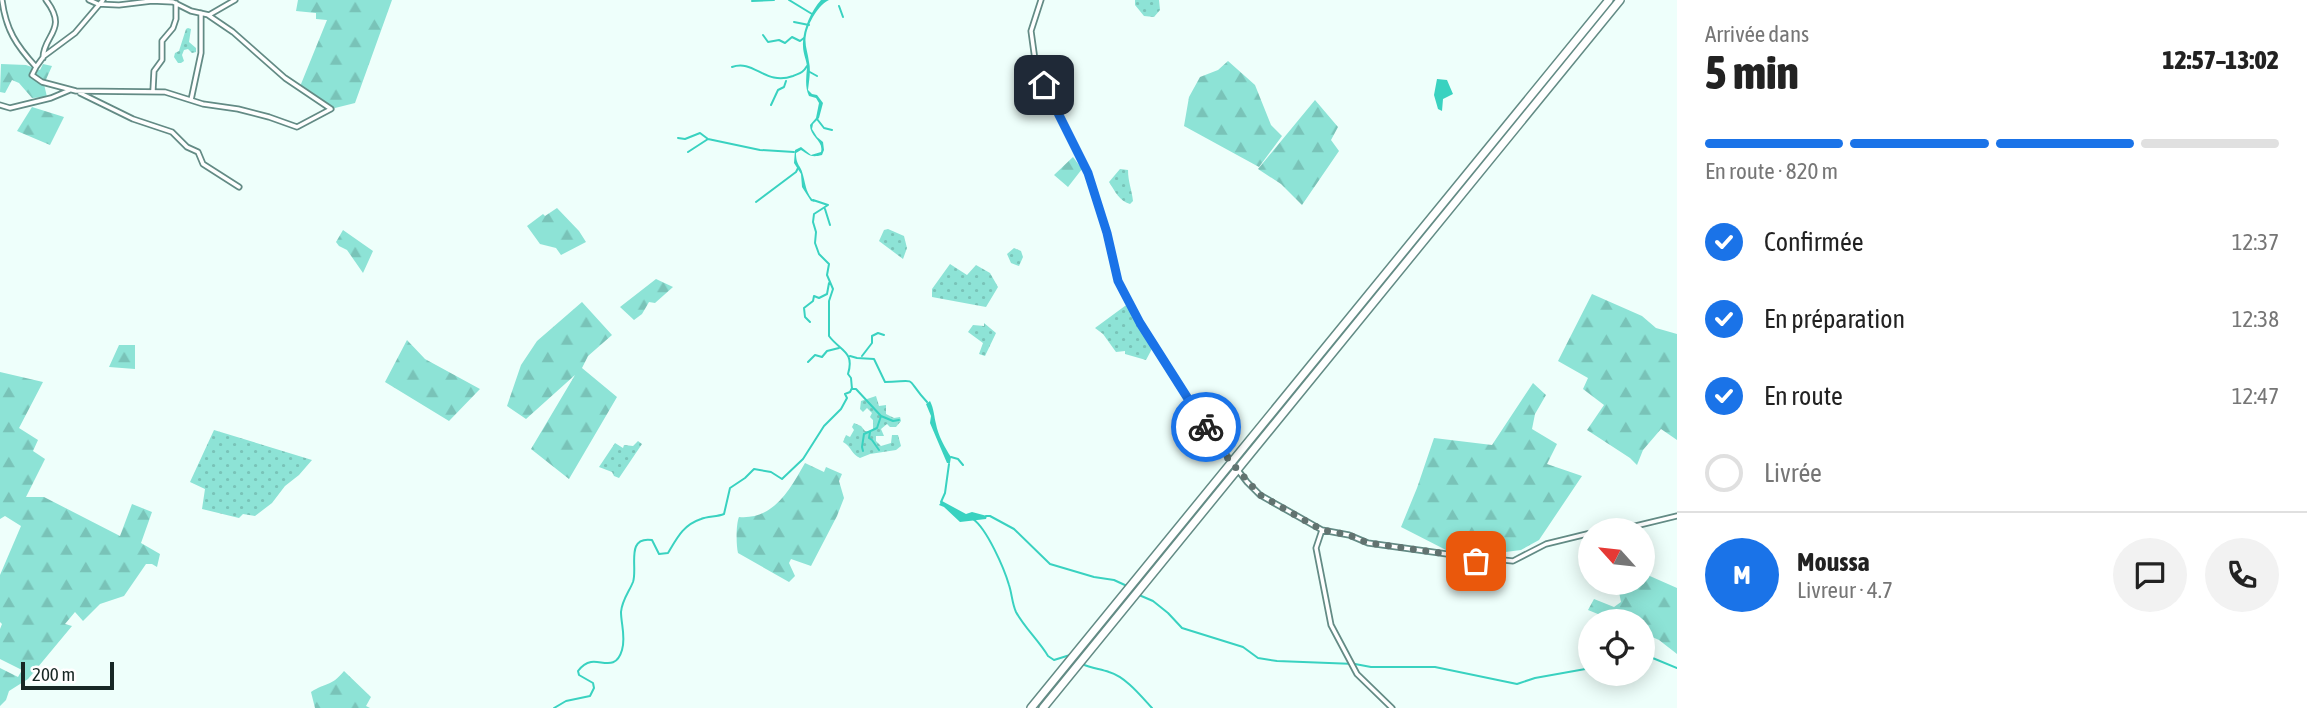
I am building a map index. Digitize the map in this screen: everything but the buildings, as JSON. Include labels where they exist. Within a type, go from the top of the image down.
[{"type":"highway","points":[[1031,708],[1609,0]]},
{"type":"highway","points":[[1043,708],[1620,0]]},
{"type":"street","points":[[2,0],[5,18],[17,45],[36,67]]},
{"type":"street","points":[[43,58],[43,52],[55,29],[53,12],[46,0]]},
{"type":"street","points":[[89,0],[98,4],[119,5],[152,1],[174,2],[208,15],[233,32],[285,78],[331,110],[297,127],[269,117],[165,92],[153,90],[100,93],[73,90],[38,80],[32,75],[43,58],[75,33],[98,4],[103,0]]},
{"type":"street","points":[[208,15],[235,0]]},
{"type":"street","points":[[1041,0],[1031,31],[1035,60],[1044,85],[1088,173],[1107,233],[1118,281],[1151,341],[1214,439],[1260,495],[1322,530],[1349,535],[1368,543],[1447,554],[1482,562],[1493,559],[1513,561],[1546,544],[1578,536]]},
{"type":"street","points":[[153,90],[154,71],[162,60],[162,41],[173,28],[176,19],[174,2]]},
{"type":"street","points":[[191,100],[201,53],[201,13]]},
{"type":"street","points":[[0,105],[10,108],[73,90],[133,119],[172,132],[187,147],[198,152],[203,164],[239,187]]},
{"type":"street","points":[[1656,521],[1677,516]]},
{"type":"street","points":[[1322,530],[1315,548],[1331,625],[1357,674],[1392,708]]},
{"type":"green space","points":[[298,0],[392,0],[355,103],[331,109],[299,89],[327,20],[316,19],[316,13],[296,11]]},
{"type":"green space","points":[[1135,0],[1159,0],[1160,10],[1154,17],[1144,16],[1135,5]]},
{"type":"green space","points":[[188,28],[191,29],[189,42],[196,48],[196,52],[184,50],[184,61],[178,63],[174,57],[175,53],[179,51]]},
{"type":"green space","points":[[1228,61],[1255,85],[1271,125],[1282,136],[1259,167],[1184,126],[1189,97],[1200,77],[1218,70]]},
{"type":"green space","points":[[1,64],[26,65],[40,70],[43,64],[52,66],[44,84],[47,97],[32,98],[19,83],[12,80],[5,93],[0,92]]},
{"type":"green space","points":[[1315,100],[1338,127],[1331,140],[1339,151],[1302,205],[1281,184],[1258,169]]},
{"type":"green space","points":[[32,107],[64,117],[50,145],[17,131]]},
{"type":"green space","points":[[1073,157],[1082,169],[1068,187],[1054,175]]},
{"type":"green space","points":[[1120,169],[1128,170],[1133,201],[1130,204],[1120,198],[1109,182]]},
{"type":"green space","points":[[557,208],[586,242],[561,255],[556,248],[540,244],[527,226]]},
{"type":"green space","points":[[888,229],[904,236],[907,248],[903,259],[879,241],[884,230]]},
{"type":"green space","points":[[343,230],[373,251],[363,273],[347,250],[336,242]]},
{"type":"green space","points":[[1014,248],[1021,251],[1023,257],[1019,266],[1011,263],[1007,254]]},
{"type":"green space","points":[[950,264],[967,275],[976,265],[990,273],[998,287],[986,307],[932,297],[932,289]]},
{"type":"green space","points":[[656,279],[673,287],[655,303],[649,302],[642,314],[634,320],[620,307]]},
{"type":"green space","points":[[1592,294],[1642,316],[1656,328],[1677,334],[1677,440],[1661,429],[1643,450],[1637,465],[1587,430],[1604,405],[1583,389],[1588,378],[1558,361]]},
{"type":"green space","points":[[582,302],[612,335],[588,356],[582,368],[617,397],[569,479],[531,449],[575,375],[526,419],[507,406],[521,365],[537,341]]},
{"type":"green space","points":[[1129,303],[1154,345],[1146,360],[1125,354],[1125,351],[1116,352],[1095,328]]},
{"type":"green space","points":[[984,323],[996,333],[985,356],[979,354],[983,343],[968,332],[973,325],[984,326]]},
{"type":"green space","points":[[407,340],[425,359],[480,389],[449,421],[385,382]]},
{"type":"green space","points":[[119,345],[135,345],[135,369],[109,367]]},
{"type":"green space","points":[[0,372],[43,382],[19,428],[38,440],[33,451],[45,459],[26,497],[44,497],[120,536],[132,504],[152,512],[141,543],[160,554],[157,567],[146,564],[124,596],[100,604],[83,621],[75,612],[65,624],[72,626],[28,679],[9,691],[0,706],[0,668],[18,677],[22,670],[0,659],[0,575],[21,526],[5,516],[0,519]]},
{"type":"green space","points":[[1533,383],[1546,395],[1535,414],[1532,429],[1557,444],[1547,464],[1582,476],[1539,540],[1521,550],[1490,554],[1446,550],[1401,527],[1434,438],[1492,445]]},
{"type":"green space","points":[[876,396],[879,406],[886,405],[886,414],[894,418],[900,417],[901,421],[896,427],[887,424],[881,429],[884,436],[876,436],[876,441],[881,446],[891,443],[892,435],[898,435],[901,446],[896,450],[860,458],[843,442],[846,435],[850,437],[854,423],[865,431],[873,431],[873,420],[870,417],[872,413],[867,408],[863,412],[860,409],[861,401]]},
{"type":"green space","points":[[214,430],[312,460],[272,503],[255,516],[243,514],[239,518],[202,509],[205,489],[190,482]]},
{"type":"green space","points":[[638,441],[642,444],[619,478],[599,467],[615,443],[623,448],[624,445],[633,446]]},
{"type":"green space","points":[[805,463],[824,472],[826,467],[842,474],[839,481],[844,498],[811,566],[791,559],[789,563],[795,576],[789,582],[738,553],[737,524],[739,517],[762,513],[780,501]]},
{"type":"green space","points":[[1656,579],[1677,588],[1677,654],[1655,638],[1655,609],[1589,609],[1594,599],[1614,607],[1621,602],[1620,595],[1656,595]]},
{"type":"green space","points":[[344,671],[371,697],[366,706],[370,708],[315,708],[311,692],[332,682]]},
{"type":"shaded area","points":[[821,0],[829,0],[821,5],[812,20],[805,42],[810,68],[808,90],[817,95],[823,103],[819,118],[812,129],[823,142],[824,150],[822,155],[815,156],[810,155],[801,150],[796,153],[807,190],[815,202],[811,201],[802,187],[801,174],[794,163],[795,150],[801,147],[811,155],[821,152],[821,145],[812,133],[810,125],[816,118],[819,103],[808,93],[803,46],[808,22]]},
{"type":"shaded area","points":[[1437,79],[1447,80],[1453,94],[1443,99],[1442,111],[1438,109],[1434,95]]},
{"type":"shaded area","points":[[930,401],[938,433],[951,457],[950,463],[947,463],[930,423],[931,416],[926,404]]},
{"type":"shaded area","points":[[942,501],[966,514],[972,512],[987,516],[986,519],[960,522],[939,505]]},
{"type":"waterway","points":[[752,1],[774,0]]},
{"type":"waterway","points":[[789,0],[812,14]]},
{"type":"waterway","points":[[839,6],[843,17]]},
{"type":"waterway","points":[[794,22],[809,25]]},
{"type":"waterway","points":[[763,35],[768,42],[779,40],[785,43],[792,37],[800,41],[804,38]]},
{"type":"waterway","points":[[732,67],[747,66],[775,78],[783,78],[793,76],[807,66]]},
{"type":"waterway","points":[[808,71],[817,76]]},
{"type":"waterway","points":[[771,105],[786,81]]},
{"type":"waterway","points":[[817,119],[824,128],[832,130]]},
{"type":"waterway","points":[[678,138],[685,139],[700,133],[708,139]]},
{"type":"waterway","points":[[688,152],[708,139],[760,150],[794,152]]},
{"type":"waterway","points":[[756,202],[798,168]]},
{"type":"waterway","points":[[813,200],[828,205],[814,214],[813,222],[815,243],[819,254],[829,264],[827,275],[833,289],[829,301],[829,336],[850,360],[848,374],[852,389],[856,389],[881,416],[877,428],[864,434],[863,451]]},
{"type":"waterway","points":[[825,209],[830,225]]},
{"type":"waterway","points":[[810,322],[805,317],[804,308],[813,301],[814,296],[819,298],[827,294],[829,283]]},
{"type":"waterway","points":[[862,356],[872,343],[872,336],[878,333],[884,335]]},
{"type":"waterway","points":[[808,362],[815,355],[822,357],[827,351],[839,348]]},
{"type":"waterway","points":[[850,356],[874,359],[885,382],[911,382],[927,402]]},
{"type":"waterway","points":[[554,708],[566,701],[590,696],[593,683],[579,675],[578,671],[583,665],[591,662],[608,663],[619,656],[624,640],[622,608],[633,582],[634,554],[638,543],[652,540],[659,554],[668,553],[681,533],[690,525],[704,518],[724,514],[730,488],[754,469],[771,472],[782,479],[803,459],[824,426],[841,409],[847,398],[845,394],[852,388]]},
{"type":"waterway","points":[[881,416],[893,421],[899,420]]},
{"type":"waterway","points":[[870,432],[869,438],[879,450]]},
{"type":"waterway","points":[[951,457],[958,459],[963,465]]},
{"type":"waterway","points":[[941,502],[949,464]]},
{"type":"waterway","points":[[986,516],[1014,529],[1050,564],[1114,580],[1127,586]]},
{"type":"waterway","points":[[973,519],[984,531],[994,549],[1007,578],[1016,612],[1023,623],[1048,656],[1054,660],[1070,655]]},
{"type":"waterway","points":[[1139,595],[1153,601],[1182,628],[1243,647],[1258,658],[1371,667],[1435,667],[1517,684],[1578,670]]},
{"type":"waterway","points":[[1655,659],[1677,668]]},
{"type":"waterway","points":[[1082,664],[1115,674],[1133,687],[1152,708]]},
{"type":"way so far","points":[[1206,427],[1229,460],[1260,495],[1322,530],[1349,535],[1368,543],[1403,550],[1447,554],[1476,561]]},
{"type":"route","points":[[1044,85],[1088,173],[1107,233],[1118,281],[1140,323],[1206,427]]}]
